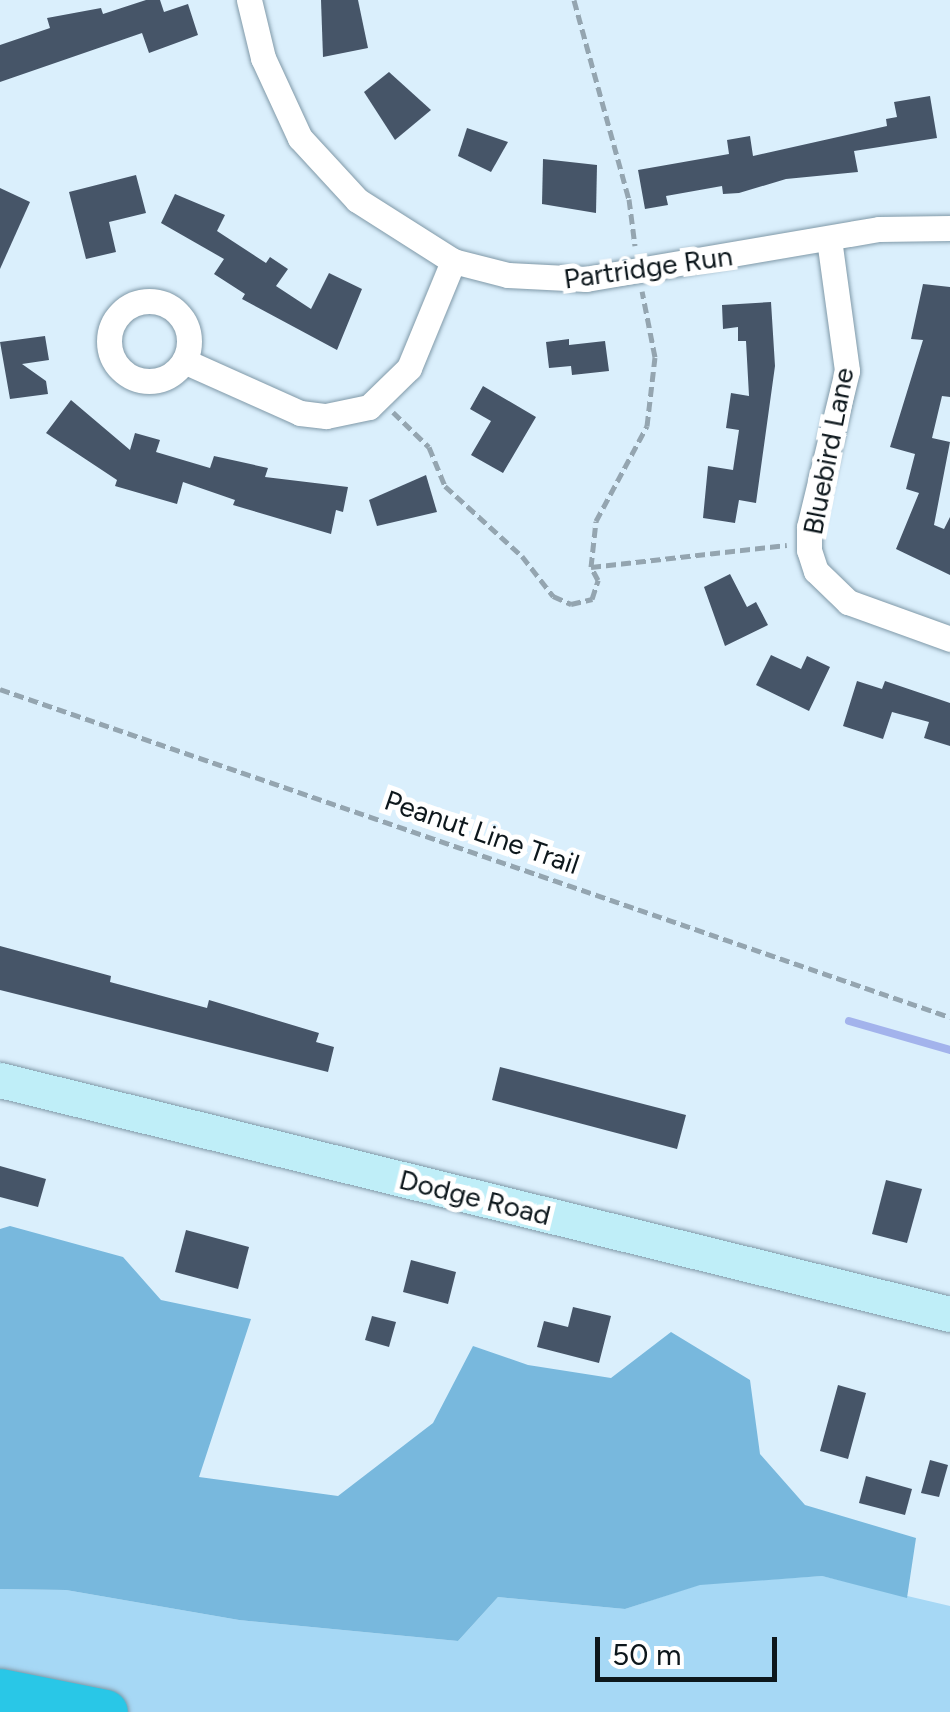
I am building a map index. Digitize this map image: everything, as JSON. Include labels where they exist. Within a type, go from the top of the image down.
[{"type":"highway","points":[[0,1691],[106,1712]]},
{"type":"street","name":"Partridge Run","points":[[249,0],[263,58],[300,138],[357,200],[453,261],[553,281],[638,273],[904,226],[950,228]]},
{"type":"street","name":"Bluebird Lane","points":[[828,238],[847,371],[809,541],[816,571],[848,602],[950,639]]},
{"type":"street","points":[[184,361],[300,413],[350,414],[387,395],[414,360],[453,261]]},
{"type":"street","name":"Dodge Road","points":[[0,1080],[950,1314]]},
{"type":"path","points":[[387,395],[394,414],[429,446],[445,486],[522,556],[553,596],[571,604],[592,599],[598,580],[591,567],[596,522],[646,426],[655,357],[638,273],[629,198],[574,0]]},
{"type":"path","points":[[591,567],[809,541]]},
{"type":"path","name":"Peanut Line Trail","points":[[0,689],[950,1018]]},
{"type":"shaded area","points":[[10,1226],[123,1257],[161,1300],[251,1319],[199,1477],[338,1496],[433,1423],[473,1346],[528,1365],[611,1378],[671,1332],[750,1380],[760,1454],[805,1505],[916,1538],[907,1598],[822,1576],[700,1585],[625,1609],[498,1597],[458,1641],[239,1620],[66,1590],[0,1589],[0,1229]]},
{"type":"shaded area","points":[[822,1576],[950,1606],[950,1712],[0,1712],[0,1589],[66,1590],[239,1620],[458,1641],[498,1597],[625,1609],[701,1584]]},
{"type":"building","points":[[146,0],[160,0],[164,12],[188,4],[198,35],[149,53],[142,33],[0,82],[0,45],[50,28],[47,18],[101,8],[103,14]]},
{"type":"building","points":[[321,0],[358,0],[368,48],[323,57]]},
{"type":"building","points":[[389,72],[431,110],[395,140],[364,92]]},
{"type":"building","points":[[930,96],[937,138],[854,151],[858,172],[786,179],[739,193],[723,194],[722,186],[666,196],[668,205],[645,209],[638,170],[729,154],[727,140],[750,136],[753,156],[887,126],[886,119],[897,117],[894,102]]},
{"type":"building","points":[[467,128],[508,142],[491,172],[458,156]]},
{"type":"building","points":[[543,159],[597,165],[596,213],[542,204]]},
{"type":"building","points":[[136,175],[146,213],[109,222],[116,252],[86,259],[69,192]]},
{"type":"building","points":[[0,188],[30,202],[0,269]]},
{"type":"building","points":[[175,194],[225,215],[217,231],[266,263],[270,257],[288,269],[276,286],[311,309],[329,273],[362,289],[337,350],[242,299],[245,294],[214,274],[224,259],[161,223]]},
{"type":"building","points":[[923,284],[950,287],[950,397],[942,396],[932,438],[950,442],[934,525],[944,529],[950,517],[950,575],[896,549],[919,493],[906,489],[915,454],[890,447],[923,340],[911,339]]},
{"type":"building","points":[[771,302],[775,366],[756,503],[739,500],[735,523],[703,518],[708,466],[733,470],[739,430],[726,428],[731,393],[749,396],[746,341],[738,341],[738,327],[723,329],[722,305]]},
{"type":"building","points":[[45,336],[49,360],[22,364],[46,381],[48,394],[10,399],[0,342]]},
{"type":"building","points":[[569,339],[569,345],[605,341],[609,371],[572,375],[571,366],[549,368],[546,342]]},
{"type":"building","points":[[483,386],[536,417],[503,473],[471,455],[491,421],[470,409]]},
{"type":"building","points":[[71,400],[130,450],[135,433],[160,440],[156,452],[210,468],[214,456],[268,468],[265,477],[348,487],[343,512],[336,510],[331,534],[233,505],[235,500],[183,482],[177,504],[115,486],[117,480],[46,433]]},
{"type":"building","points":[[426,475],[437,512],[377,526],[369,500]]},
{"type":"building","points":[[730,574],[747,607],[756,602],[768,625],[725,646],[704,587]]},
{"type":"building","points":[[771,655],[801,669],[807,656],[830,667],[809,711],[756,685]]},
{"type":"building","points":[[857,681],[882,689],[885,681],[950,703],[950,746],[924,738],[929,722],[892,712],[883,739],[843,726]]},
{"type":"building","points":[[0,946],[111,976],[110,982],[207,1008],[209,1000],[319,1033],[316,1042],[334,1047],[328,1072],[0,990]]},
{"type":"building","points":[[500,1067],[686,1115],[677,1149],[492,1100]]},
{"type":"building","points":[[0,1166],[46,1179],[38,1207],[0,1197]]},
{"type":"building","points":[[886,1180],[922,1189],[907,1243],[872,1234]]},
{"type":"building","points":[[186,1230],[249,1247],[238,1289],[175,1272]]},
{"type":"building","points":[[411,1260],[456,1272],[448,1304],[403,1292]]},
{"type":"building","points":[[573,1307],[611,1316],[599,1363],[537,1347],[544,1321],[568,1327]]},
{"type":"building","points":[[372,1316],[396,1322],[389,1347],[365,1340]]},
{"type":"building","points":[[838,1385],[866,1393],[848,1459],[820,1451]]},
{"type":"building","points":[[930,1460],[948,1465],[939,1497],[921,1493]]},
{"type":"building","points":[[866,1476],[912,1489],[905,1515],[859,1503]]},
{"type":"waterway","points":[[849,1021],[950,1050]]}]
